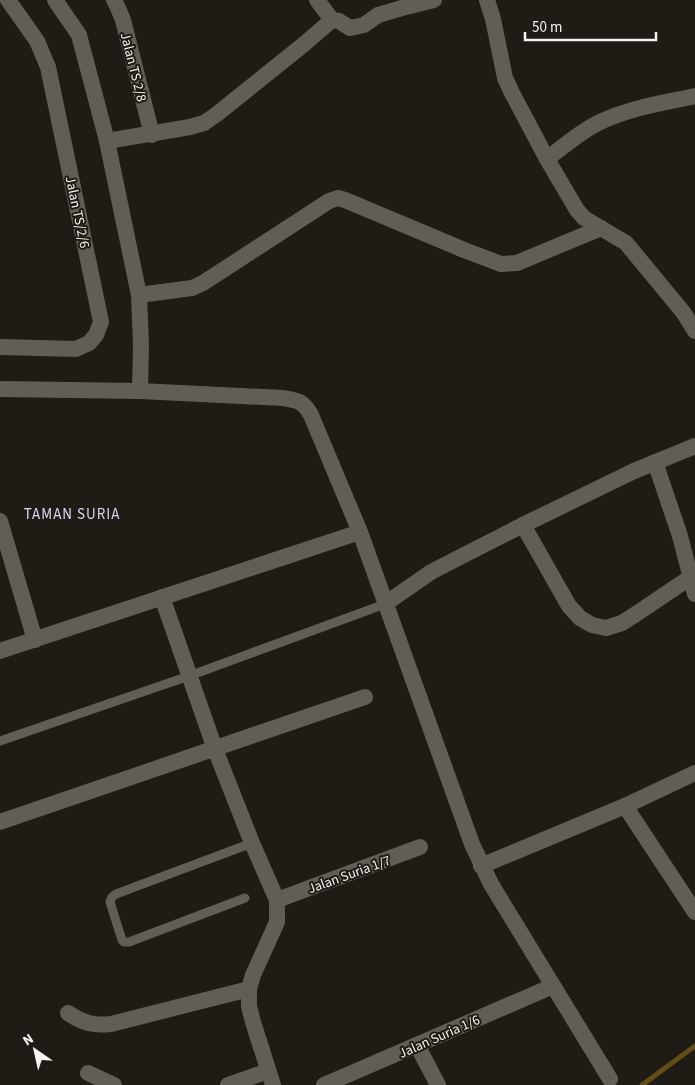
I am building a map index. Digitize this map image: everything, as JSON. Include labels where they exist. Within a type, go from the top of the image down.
[{"type":"street","name":"Jalan TS/2/6","points":[[0,347],[76,349],[89,343],[96,335],[101,322],[48,67],[37,41],[8,0]]},
{"type":"street","points":[[55,0],[79,35],[107,141],[139,294],[140,391]]},
{"type":"street","name":"Jalan TS 2/8","points":[[114,0],[122,20],[152,135]]},
{"type":"street","points":[[317,0],[332,20],[339,21],[350,28],[364,25],[378,16],[394,10],[434,0]]},
{"type":"street","points":[[487,0],[506,78],[512,93],[547,159],[578,210],[584,218],[626,243],[684,312],[695,331]]},
{"type":"street","points":[[107,141],[152,135],[204,123],[332,20]]},
{"type":"street","points":[[547,159],[582,132],[598,123],[646,107],[695,96]]},
{"type":"street","points":[[139,294],[192,288],[203,283],[329,201],[338,198],[362,206],[501,264],[517,263],[601,228]]},
{"type":"street","points":[[0,389],[140,391],[283,398],[299,401],[306,405],[360,532],[481,866],[610,1079]]},
{"type":"street","points":[[385,604],[431,572],[523,525],[693,444]]},
{"type":"street","points":[[656,462],[680,536],[695,594]]},
{"type":"street","points":[[0,521],[36,640]]},
{"type":"street","points":[[523,525],[569,606],[580,618],[592,625],[606,628],[622,623],[691,577]]},
{"type":"street","points":[[1,647],[36,640],[360,532]]},
{"type":"street","points":[[162,597],[215,748],[277,900],[277,922],[253,975],[249,989],[249,1006],[271,1078],[228,1085]]},
{"type":"street","points":[[0,822],[365,697]]},
{"type":"street","points":[[481,866],[625,806],[695,773]]},
{"type":"street","points":[[625,806],[695,912]]},
{"type":"street","name":"Jalan Suria 1/7","points":[[277,900],[420,848]]},
{"type":"street","name":"Jalan Suria 1/6","points":[[324,1085],[553,986]]},
{"type":"street","points":[[68,1013],[83,1022],[99,1025],[111,1024],[249,989]]},
{"type":"street","points":[[417,1045],[438,1085]]},
{"type":"street","points":[[88,1073],[114,1085]]},
{"type":"lane","points":[[0,741],[189,676],[385,604]]},
{"type":"lane","points":[[245,898],[129,942],[122,940],[110,902],[116,894],[252,842]]},
{"type":"waterway","points":[[642,1085],[695,1046]]},
{"type":"district","name":"TAMAN SURIA","points":[[72,514]]}]
